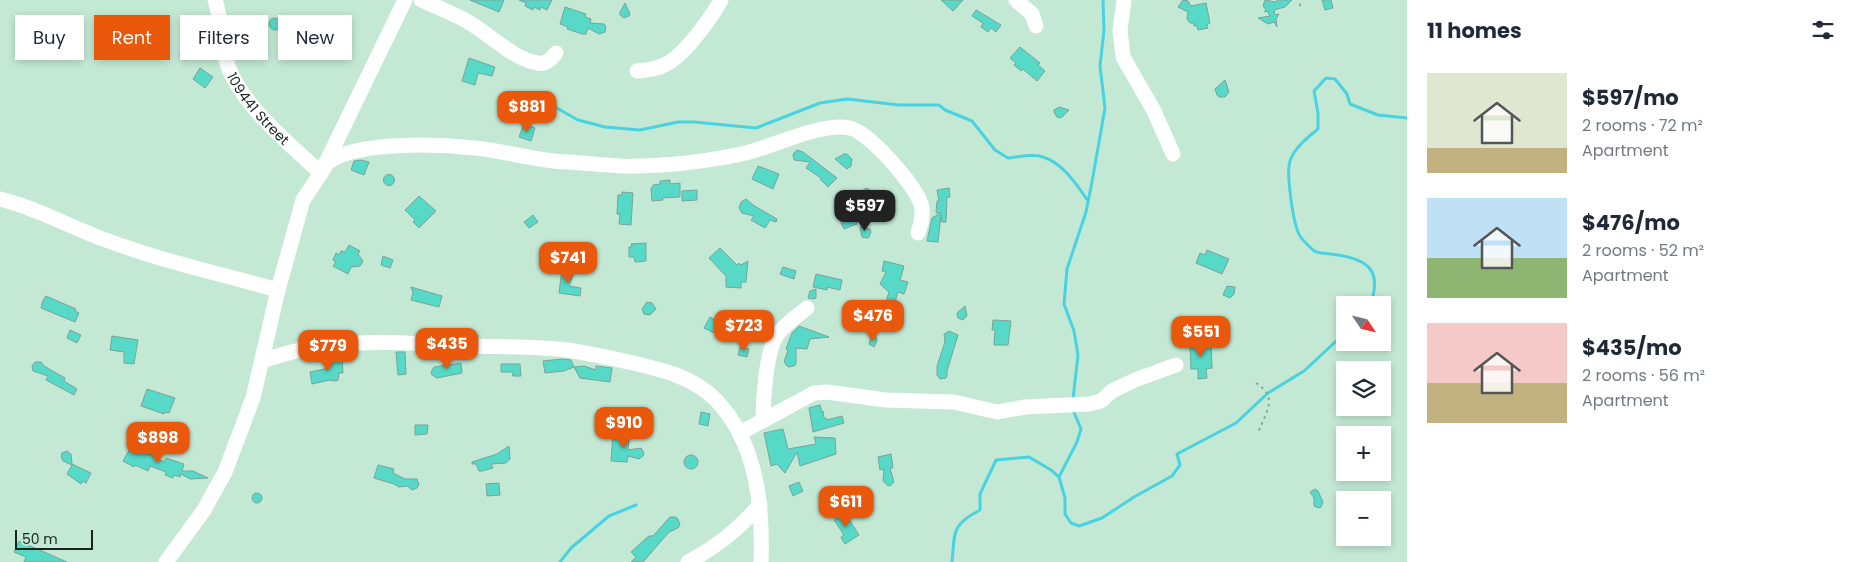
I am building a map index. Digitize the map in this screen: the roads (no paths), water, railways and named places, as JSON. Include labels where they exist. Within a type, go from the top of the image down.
[{"type":"street","name":"109441 Street","points":[[216,0],[226,60],[236,82],[256,110],[321,173]]},
{"type":"street","points":[[321,173],[404,0]]},
{"type":"street","points":[[421,0],[471,23],[514,54],[538,64],[550,61],[556,53]]},
{"type":"street","points":[[637,71],[654,69],[676,58],[712,15],[721,0]]},
{"type":"street","points":[[1016,0],[1032,14],[1036,26]]},
{"type":"street","points":[[1124,0],[1120,30],[1123,57],[1154,111],[1173,154]]},
{"type":"street","points":[[166,562],[204,510],[225,472],[248,415],[278,290],[304,200],[328,161],[349,153],[393,145],[473,148],[552,161],[622,166],[643,165],[740,155],[803,134],[828,128],[845,127],[860,132],[869,140],[890,159],[911,186],[920,202],[922,212],[918,233]]},
{"type":"street","points":[[0,199],[18,203],[108,241],[171,261],[278,290]]},
{"type":"street","points":[[763,420],[764,388],[774,340],[787,324],[807,308]]},
{"type":"street","points":[[262,361],[318,346],[363,343],[565,349],[644,366],[686,379],[714,398],[740,433],[757,482],[760,505],[761,562]]},
{"type":"street","points":[[740,433],[814,393],[827,392],[886,400],[954,402],[998,412],[1025,407],[1089,404],[1101,401],[1112,391],[1135,380],[1176,365]]},
{"type":"street","points":[[688,562],[711,550],[724,540],[760,505]]},
{"type":"waterway","points":[[1073,399],[1078,355],[1074,331],[1064,304],[1067,269],[1086,212],[1105,108],[1100,66],[1104,30],[1103,0]]},
{"type":"waterway","points":[[1373,296],[1375,282],[1373,274],[1362,262],[1353,258],[1319,253],[1304,242],[1300,236],[1291,199],[1290,161],[1298,147],[1318,129],[1318,113],[1314,91],[1326,78],[1335,79],[1347,94],[1350,104],[1378,115],[1407,118]]},
{"type":"waterway","points":[[531,99],[555,107],[578,120],[605,127],[640,130],[678,122],[756,128],[820,103],[847,99],[899,105],[939,105],[945,110],[972,121],[995,150],[1008,158],[1030,155],[1039,156],[1057,164],[1069,175],[1088,201]]},
{"type":"waterway","points":[[952,562],[956,530],[964,520],[980,510],[980,494],[996,460],[1029,457],[1051,470],[1059,477],[1065,498],[1065,514],[1071,523],[1079,526],[1102,518],[1134,497],[1172,476],[1180,465],[1177,454],[1236,423],[1268,393],[1304,371],[1336,341]]},
{"type":"waterway","points":[[1059,477],[1077,442],[1081,429],[1073,410]]},
{"type":"waterway","points":[[560,562],[571,548],[609,516],[636,505]]}]
